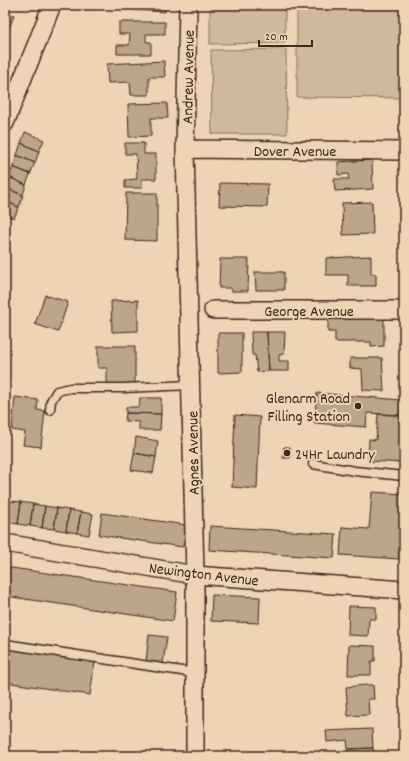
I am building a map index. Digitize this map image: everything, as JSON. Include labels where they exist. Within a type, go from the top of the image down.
[{"type":"street","points":[[5,123],[52,5]]},
{"type":"street","name":"Andrew Avenue","points":[[185,149],[188,5]]},
{"type":"street","name":"Dover Avenue","points":[[185,149],[404,151]]},
{"type":"street","name":"Agnes Avenue","points":[[185,149],[195,575],[195,756]]},
{"type":"street","name":"George Avenue","points":[[213,310],[404,310]]},
{"type":"street","name":"Newington Avenue","points":[[5,543],[195,575],[404,590]]},
{"type":"lane","points":[[50,410],[51,401],[57,391],[70,388],[124,388],[191,385]]},
{"type":"lane","points":[[313,464],[355,471],[404,476]]},
{"type":"lane","points":[[5,644],[195,673]]},
{"type":"shaded area","points":[[210,5],[285,5],[285,43],[210,44]]},
{"type":"shaded area","points":[[297,5],[401,5],[401,98],[297,97]]},
{"type":"shaded area","points":[[286,49],[287,134],[212,134],[211,50]]},
{"type":"building","points":[[133,5],[165,5],[165,12],[133,10]]},
{"type":"building","points":[[5,12],[14,15],[9,29],[5,27]]},
{"type":"building","points":[[119,22],[165,22],[165,34],[146,34],[146,42],[151,42],[151,54],[117,54],[117,45],[129,45],[130,34],[119,34]]},
{"type":"building","points":[[164,61],[165,77],[149,77],[149,95],[131,95],[130,82],[108,83],[107,64]]},
{"type":"building","points":[[167,103],[168,118],[151,118],[151,136],[129,137],[128,104]]},
{"type":"building","points":[[25,132],[44,140],[39,151],[21,143]]},
{"type":"building","points":[[21,143],[39,151],[35,163],[17,155]]},
{"type":"building","points":[[125,143],[144,143],[144,154],[156,154],[156,179],[142,179],[142,188],[125,188],[125,180],[137,179],[136,154],[125,154]]},
{"type":"building","points":[[17,155],[35,163],[30,174],[13,167]]},
{"type":"building","points":[[372,160],[373,189],[335,191],[334,179],[349,179],[348,174],[338,175],[338,162]]},
{"type":"building","points":[[13,167],[30,174],[26,185],[9,177]]},
{"type":"building","points":[[9,177],[26,185],[23,195],[5,188]]},
{"type":"building","points":[[220,183],[268,184],[267,207],[219,206]]},
{"type":"building","points":[[5,188],[23,195],[19,207],[5,201]]},
{"type":"building","points":[[126,193],[157,193],[157,241],[125,240]]},
{"type":"building","points":[[5,201],[19,207],[14,218],[5,215]]},
{"type":"building","points":[[372,202],[373,234],[343,235],[342,203]]},
{"type":"building","points":[[371,256],[371,274],[376,274],[376,286],[348,286],[348,275],[326,275],[326,258]]},
{"type":"building","points":[[220,259],[249,259],[248,291],[231,291],[231,288],[219,288]]},
{"type":"building","points":[[255,272],[284,272],[284,290],[256,290]]},
{"type":"building","points":[[45,295],[68,302],[58,332],[35,324]]},
{"type":"building","points":[[138,300],[138,331],[112,332],[111,301]]},
{"type":"building","points":[[328,313],[384,316],[384,346],[371,347],[371,342],[335,342],[335,332],[328,332]]},
{"type":"building","points":[[251,332],[267,332],[269,371],[257,372],[255,355],[252,355]]},
{"type":"building","points":[[267,332],[285,332],[284,354],[279,355],[279,361],[289,361],[289,371],[269,371]]},
{"type":"building","points":[[218,333],[242,333],[242,372],[218,373]]},
{"type":"building","points":[[98,346],[135,346],[135,383],[107,384],[107,368],[98,368]]},
{"type":"building","points":[[350,358],[382,358],[384,391],[363,390],[362,369],[350,368]]},
{"type":"building","name":"Glenarm Road Filling Station","points":[[317,393],[402,400],[400,415],[367,413],[366,427],[314,423]]},
{"type":"building","points":[[15,397],[38,400],[37,410],[45,411],[41,447],[23,445],[25,432],[12,430]]},
{"type":"building","points":[[140,398],[161,398],[161,414],[126,413],[126,407],[139,407]]},
{"type":"building","points":[[126,413],[161,414],[160,430],[139,430],[139,422],[125,421]]},
{"type":"building","points":[[378,414],[404,416],[402,442],[404,442],[404,463],[368,461],[369,439],[376,440]]},
{"type":"building","points":[[235,415],[260,417],[257,489],[232,487]]},
{"type":"building","points":[[136,437],[158,441],[156,457],[134,453]]},
{"type":"building","name":"24Hr Laundry","points":[[284,447],[290,447],[290,458],[283,458]]},
{"type":"building","points":[[134,453],[156,457],[153,473],[131,470]]},
{"type":"building","points":[[372,492],[404,494],[399,559],[340,555],[342,527],[369,529]]},
{"type":"building","points":[[5,500],[10,501],[6,522],[5,522]]},
{"type":"building","points":[[10,501],[21,502],[18,524],[6,522]]},
{"type":"building","points":[[21,502],[33,504],[30,526],[18,524]]},
{"type":"building","points":[[33,504],[45,506],[42,528],[30,526]]},
{"type":"building","points":[[45,506],[57,508],[54,529],[42,528]]},
{"type":"building","points":[[57,508],[69,510],[66,531],[54,529]]},
{"type":"building","points":[[69,510],[81,512],[77,533],[66,531]]},
{"type":"building","points":[[81,512],[93,514],[89,535],[77,533]]},
{"type":"building","points":[[102,513],[186,525],[183,547],[99,535]]},
{"type":"building","points":[[210,526],[336,534],[334,558],[209,550]]},
{"type":"building","points":[[5,567],[177,592],[173,621],[5,596]]},
{"type":"building","points":[[212,595],[260,597],[259,623],[211,621]]},
{"type":"building","points":[[349,606],[376,607],[376,619],[369,619],[368,636],[348,635]]},
{"type":"building","points":[[149,635],[167,637],[163,663],[146,661]]},
{"type":"building","points":[[349,645],[375,646],[375,661],[371,661],[371,675],[348,675]]},
{"type":"building","points":[[5,647],[95,661],[90,695],[5,682]]},
{"type":"building","points":[[373,685],[374,699],[368,699],[369,715],[348,716],[346,687]]},
{"type":"building","points":[[372,729],[373,748],[348,749],[347,740],[327,742],[326,731]]},
{"type":"building","points":[[373,748],[374,756],[328,756],[328,754],[348,753],[348,749]]},
{"type":"place","name":"Glenarm Road Filling Station","points":[[358,406]]},
{"type":"place","name":"24Hr Laundry","points":[[287,453]]}]
